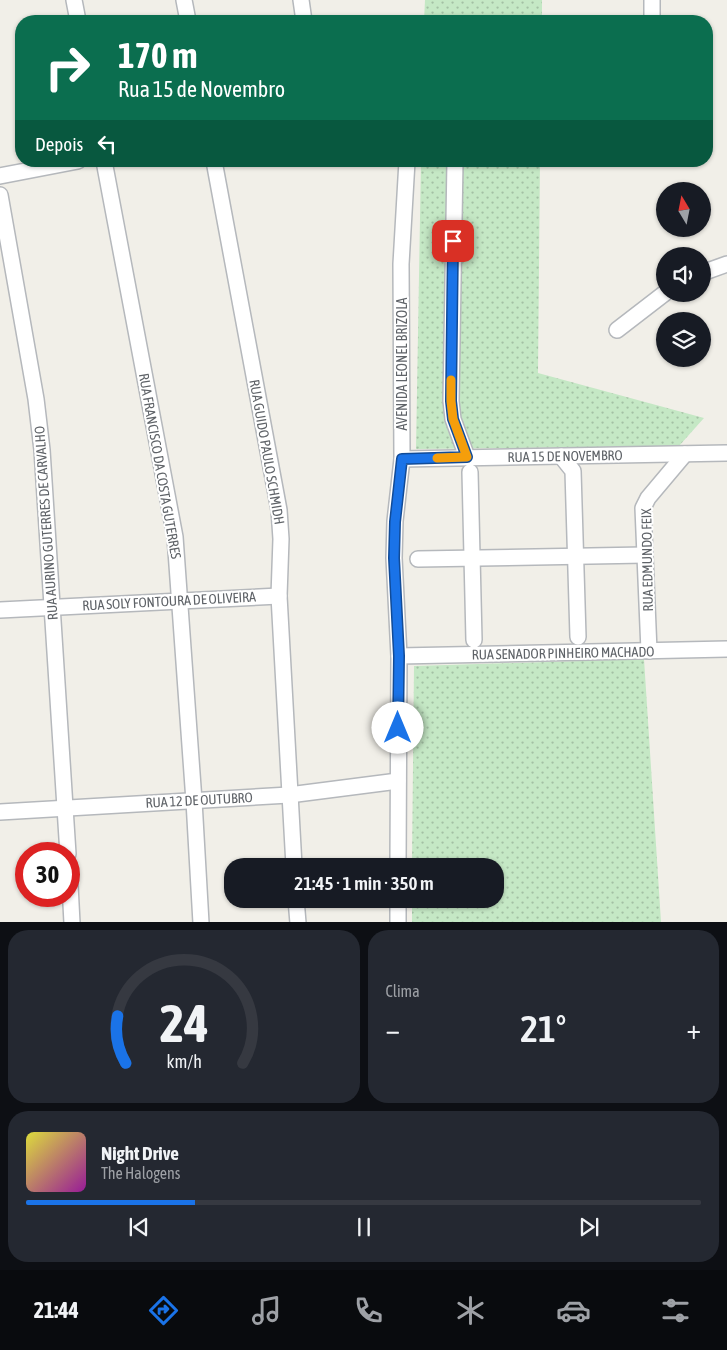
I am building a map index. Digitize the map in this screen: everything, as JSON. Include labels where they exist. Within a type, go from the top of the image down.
[{"type":"street","points":[[74,0],[77,15]]},
{"type":"street","points":[[184,0],[187,15]]},
{"type":"street","points":[[301,0],[303,15]]},
{"type":"street","points":[[652,0],[652,15]]},
{"type":"street","points":[[0,176],[47,167]]},
{"type":"street","name":"RUA FRANCISCO DA COSTA GUTERRES","points":[[105,167],[175,537],[194,801],[200,922]]},
{"type":"street","name":"RUA GUIDO PAULO SCHMIDH","points":[[215,167],[279,510],[281,539],[278,596],[293,858]]},
{"type":"street","name":"AVENIDA LEONEL BRIZOLA","points":[[398,858],[399,656],[394,558],[395,522],[402,459],[401,264],[407,167]]},
{"type":"street","points":[[455,167],[451,401],[453,419],[469,465],[474,640]]},
{"type":"street","name":"RUA AURINO GUTERRES DE CARVALHO","points":[[0,195],[36,399],[42,450],[67,842]]},
{"type":"street","points":[[711,270],[727,264]]},
{"type":"street","points":[[617,330],[656,300]]},
{"type":"street","name":"RUA 15 DE NOVEMBRO","points":[[402,459],[469,465],[561,456],[727,452]]},
{"type":"street","name":"RUA EDMUNDO FEIX","points":[[649,651],[643,508],[648,498],[685,454]]},
{"type":"street","points":[[561,456],[573,471],[578,637]]},
{"type":"street","points":[[418,559],[645,555]]},
{"type":"street","name":"RUA SOLY FONTOURA DE OLIVEIRA","points":[[0,610],[278,596]]},
{"type":"street","name":"RUA SENADOR PINHEIRO MACHADO","points":[[399,656],[727,649]]},
{"type":"street","name":"RUA 12 DE OUTUBRO","points":[[0,812],[289,795],[398,781]]},
{"type":"street","points":[[71,907],[72,922]]},
{"type":"street","points":[[297,908],[298,922]]},
{"type":"street","points":[[398,908],[398,922]]},
{"type":"green space","points":[[425,0],[542,0],[542,15],[424,15]]},
{"type":"green space","points":[[421,167],[540,167],[538,373],[704,418],[679,446],[416,449]]},
{"type":"green space","points":[[644,659],[661,922],[412,922],[412,908],[504,908],[504,858],[412,858],[414,666]]},
{"type":"slow traffic","points":[[437,458],[467,457],[453,419],[451,380]]},
{"type":"route","points":[[398,728],[399,656],[394,558],[395,522],[402,459],[467,457],[453,419],[451,401],[453,241]]}]
